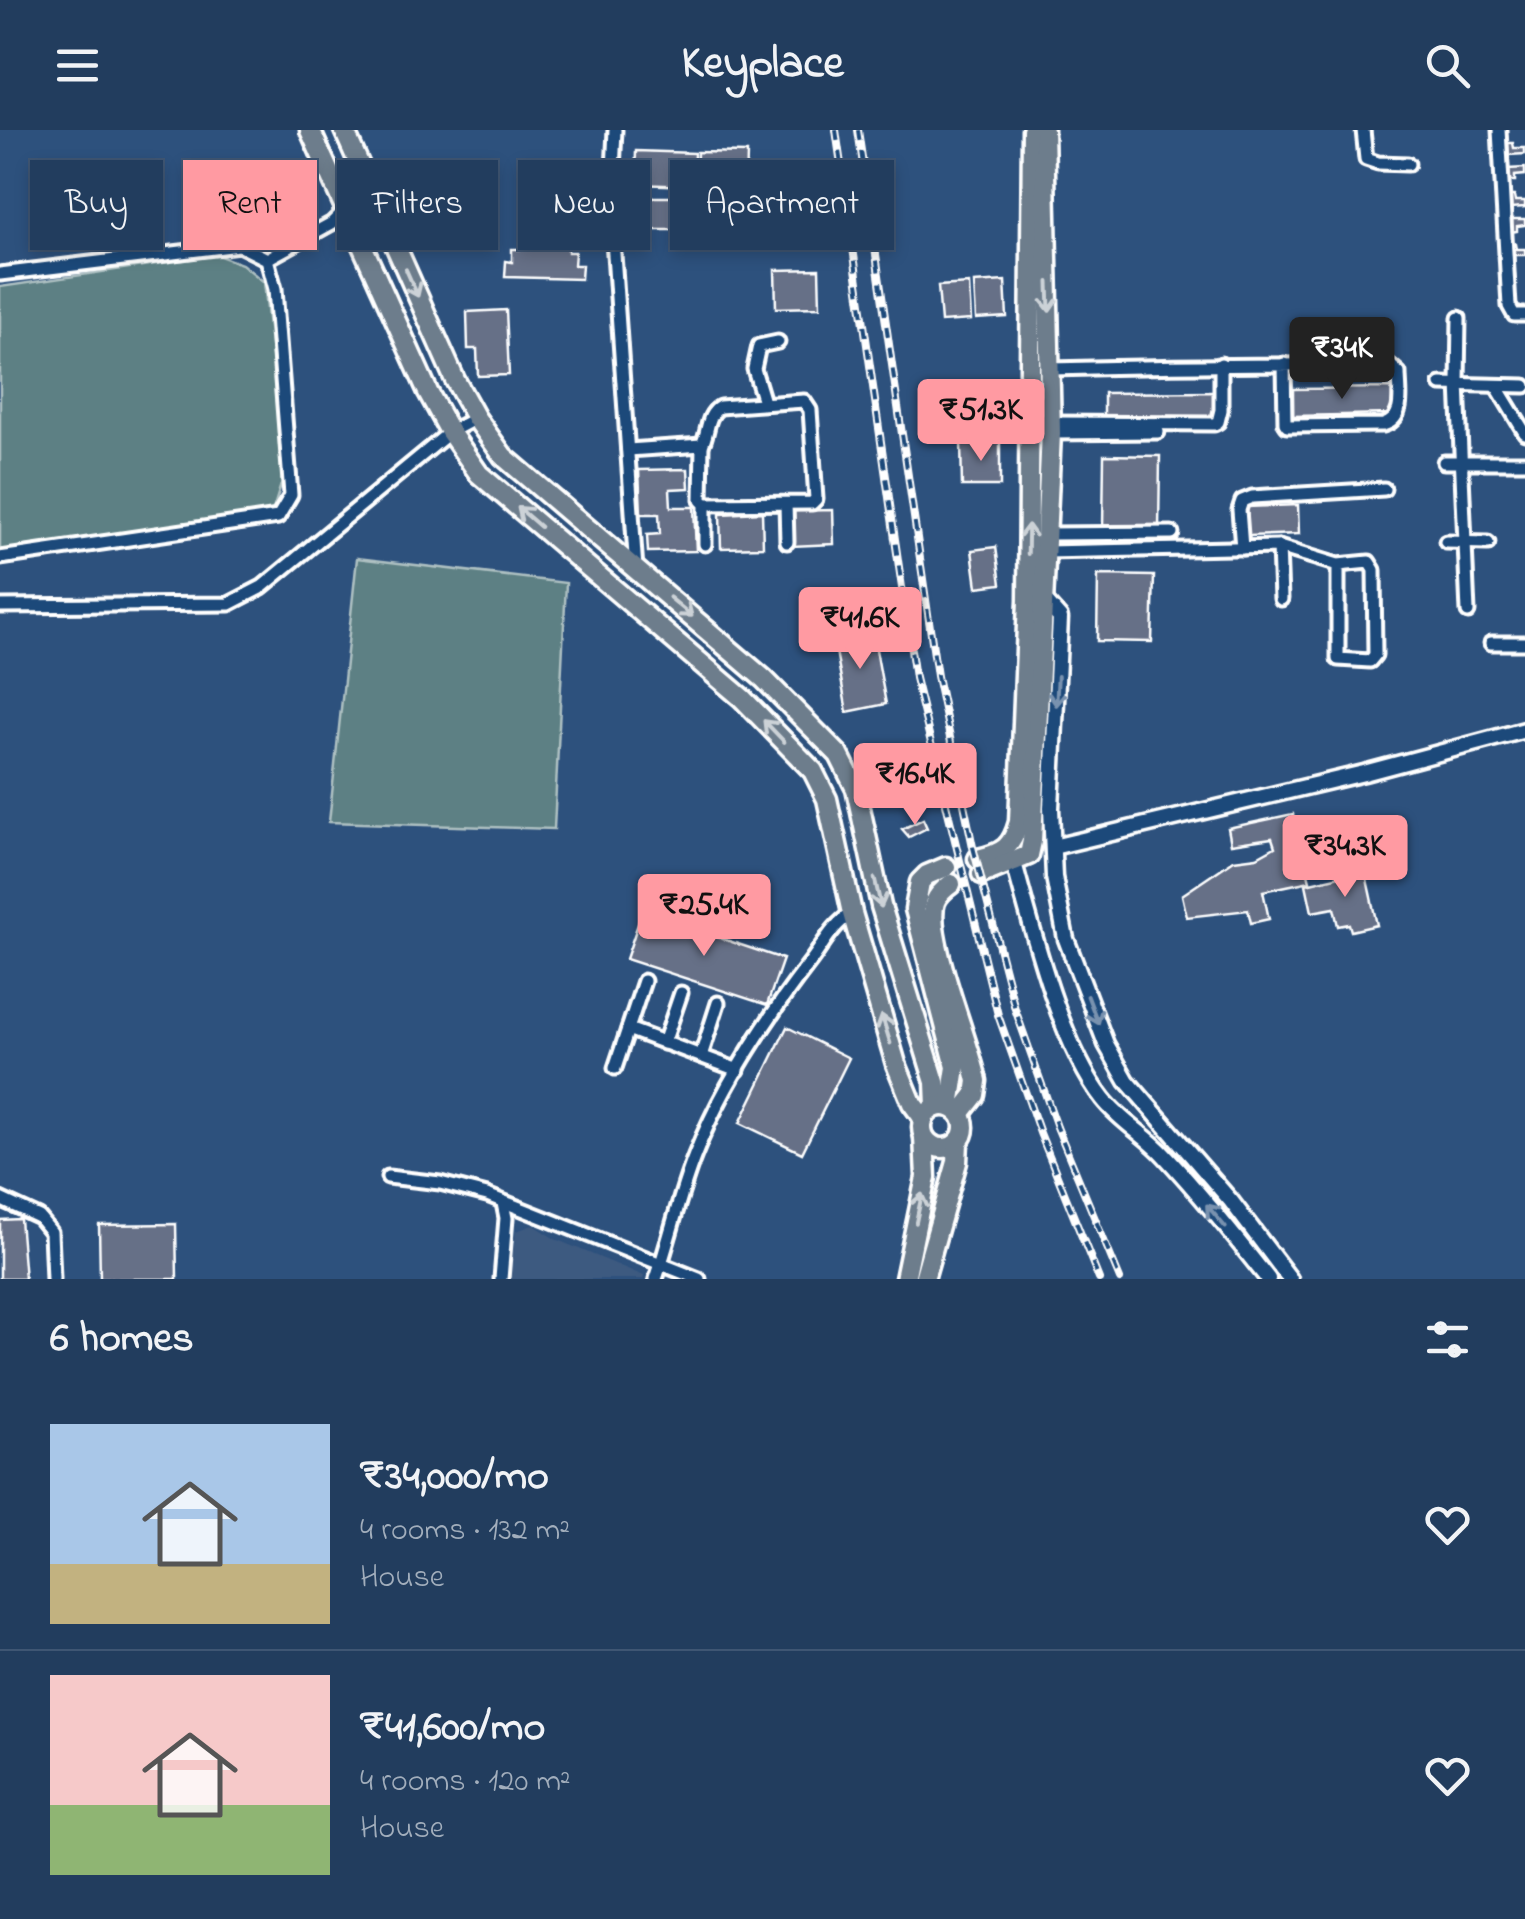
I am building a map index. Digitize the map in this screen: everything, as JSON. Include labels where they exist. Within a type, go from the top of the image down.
[{"type":"main road","points":[[310,130],[337,189]]},
{"type":"main road","points":[[344,130],[455,380],[503,456],[764,679],[839,755],[856,790],[881,906],[935,1082],[940,1148],[958,1142]]},
{"type":"main road","points":[[1032,130],[1036,600],[1019,822],[1013,843],[980,866],[1014,863],[1029,856],[1033,640]]},
{"type":"main road","points":[[1036,600],[1046,543],[1051,428],[1044,130]]},
{"type":"main road","points":[[364,250],[428,392],[480,474],[742,698],[813,771],[827,799],[852,914],[896,1064],[912,1103],[964,1132],[958,1142],[958,1162],[924,1279]]},
{"type":"main road","points":[[905,1279],[939,1116],[956,1066],[915,909],[920,882],[927,874],[948,876]]},
{"type":"street","points":[[616,130],[611,211],[636,570]]},
{"type":"street","points":[[1363,130],[1366,159],[1408,164]]},
{"type":"street","points":[[1499,130],[1509,306],[1514,315],[1525,315]]},
{"type":"street","points":[[267,258],[308,238],[337,216]]},
{"type":"street","points":[[0,274],[239,245],[267,258]]},
{"type":"street","points":[[0,558],[278,517],[291,495],[290,464],[275,289],[267,258]]},
{"type":"street","points":[[1459,318],[1468,612]]},
{"type":"street","points":[[764,402],[754,369],[759,346],[778,342]]},
{"type":"street","points":[[1051,369],[1221,364],[1284,364],[1390,365],[1397,368],[1398,414],[1392,422],[1382,425],[1288,426],[1284,364]]},
{"type":"street","points":[[1051,428],[1218,422],[1221,364]]},
{"type":"street","points":[[1440,384],[1525,386]]},
{"type":"street","points":[[1497,387],[1525,433]]},
{"type":"street","points":[[705,504],[807,504],[816,499],[810,410],[804,401],[714,410],[702,446],[705,544]]},
{"type":"street","points":[[0,606],[229,604],[262,587],[450,432],[476,418]]},
{"type":"street","points":[[1051,428],[1158,432]]},
{"type":"street","points":[[628,450],[702,446]]},
{"type":"street","points":[[1444,462],[1525,462]]},
{"type":"street","points":[[1242,548],[1242,501],[1252,497],[1384,488]]},
{"type":"street","points":[[786,504],[787,542]]},
{"type":"street","points":[[1046,543],[1172,532]]},
{"type":"street","points":[[1446,542],[1488,543]]},
{"type":"street","points":[[1046,543],[1279,547],[1338,565],[1369,562],[1373,565],[1375,655],[1370,661],[1338,659],[1338,565]]},
{"type":"street","points":[[1279,547],[1281,599]]},
{"type":"street","points":[[1036,600],[1060,618],[1051,808],[1054,877],[1066,938],[1106,1044],[1144,1104],[1231,1201],[1290,1279]]},
{"type":"street","points":[[1491,643],[1525,642]]},
{"type":"street","points":[[1053,847],[1364,773],[1525,730]]},
{"type":"street","points":[[1014,863],[1036,943],[1074,1046],[1101,1097],[1162,1153],[1268,1279]]},
{"type":"street","points":[[656,1279],[695,1154],[738,1070],[772,1012],[836,924],[852,914]]},
{"type":"street","points":[[615,1068],[644,982]]},
{"type":"street","points":[[664,1043],[681,993]]},
{"type":"street","points":[[701,1056],[718,1004]]},
{"type":"street","points":[[628,1029],[738,1070]]},
{"type":"street","points":[[1124,1121],[1144,1104]]},
{"type":"street","points":[[388,1177],[440,1183],[487,1195],[699,1279]]},
{"type":"street","points":[[0,1199],[38,1217],[50,1232],[53,1279]]},
{"type":"street","points":[[501,1279],[506,1218],[503,1203]]},
{"type":"shaded area","points":[[533,1225],[555,1239],[644,1276],[643,1279],[509,1279],[516,1231]]},
{"type":"green space","points":[[217,255],[242,264],[264,282],[285,472],[271,516],[0,553],[0,287]]},
{"type":"green space","points":[[357,558],[566,583],[554,829],[329,822]]},
{"type":"building","points":[[1508,143],[1513,143],[1514,148],[1525,148],[1525,154],[1509,155]]},
{"type":"building","points":[[636,151],[694,153],[694,160],[670,160],[670,185],[650,185],[650,160],[636,160]]},
{"type":"building","points":[[697,152],[747,153],[747,160],[697,160]]},
{"type":"building","points":[[1525,168],[1525,175],[1509,181],[1508,169]]},
{"type":"building","points":[[1509,196],[1525,201],[1525,207],[1510,208]]},
{"type":"building","points":[[650,197],[670,197],[670,230],[650,230]]},
{"type":"building","points":[[1510,219],[1525,219],[1525,225],[1511,232]]},
{"type":"building","points":[[1511,244],[1525,249],[1525,255],[1512,255]]},
{"type":"building","points":[[512,249],[575,252],[574,265],[582,265],[581,279],[505,277],[506,261],[512,262]]},
{"type":"building","points":[[819,269],[820,307],[776,308],[775,270]]},
{"type":"building","points":[[1005,281],[1007,317],[976,319],[974,283]]},
{"type":"building","points":[[969,284],[971,320],[941,322],[938,286]]},
{"type":"building","points":[[506,310],[509,375],[478,376],[477,349],[468,349],[467,312]]},
{"type":"building","points":[[1392,388],[1392,414],[1293,416],[1293,389]]},
{"type":"building","points":[[1214,392],[1214,418],[1104,418],[1104,393]]},
{"type":"building","points":[[961,442],[1000,442],[1000,486],[962,486]]},
{"type":"building","points":[[1104,455],[1160,456],[1159,530],[1103,529]]},
{"type":"building","points":[[688,469],[689,488],[670,489],[671,507],[694,507],[696,551],[648,552],[647,535],[660,534],[659,514],[641,514],[639,470]]},
{"type":"building","points":[[1298,505],[1299,534],[1248,536],[1247,507]]},
{"type":"building","points":[[833,510],[834,544],[792,546],[790,511]]},
{"type":"building","points":[[762,512],[763,547],[721,548],[720,514]]},
{"type":"building","points":[[996,547],[1001,584],[977,587],[972,550]]},
{"type":"building","points":[[1098,575],[1154,576],[1152,642],[1097,641]]},
{"type":"building","points":[[873,633],[886,704],[847,712],[834,640]]},
{"type":"building","points":[[1293,814],[1310,881],[1263,891],[1269,919],[1251,923],[1248,910],[1187,917],[1182,895],[1234,860],[1257,857],[1275,847],[1272,838],[1231,844],[1228,828]]},
{"type":"building","points":[[923,819],[927,828],[909,837],[902,829]]},
{"type":"building","points":[[1365,870],[1377,925],[1351,931],[1349,924],[1338,926],[1334,908],[1312,912],[1306,884]]},
{"type":"building","points":[[642,912],[783,959],[767,1005],[626,959]]},
{"type":"building","points":[[787,1027],[849,1058],[802,1153],[740,1123]]},
{"type":"building","points":[[20,1219],[25,1279],[0,1279],[0,1220]]},
{"type":"building","points":[[176,1224],[177,1279],[100,1279],[99,1225]]},
{"type":"tunnel","points":[[946,867],[978,859]]},
{"type":"tunnel","points":[[951,884],[982,874]]},
{"type":"railway","points":[[836,130],[915,678],[998,1015],[1099,1279]]},
{"type":"railway","points":[[858,130],[937,676],[973,847],[1015,1009],[1057,1127],[1120,1279]]}]
